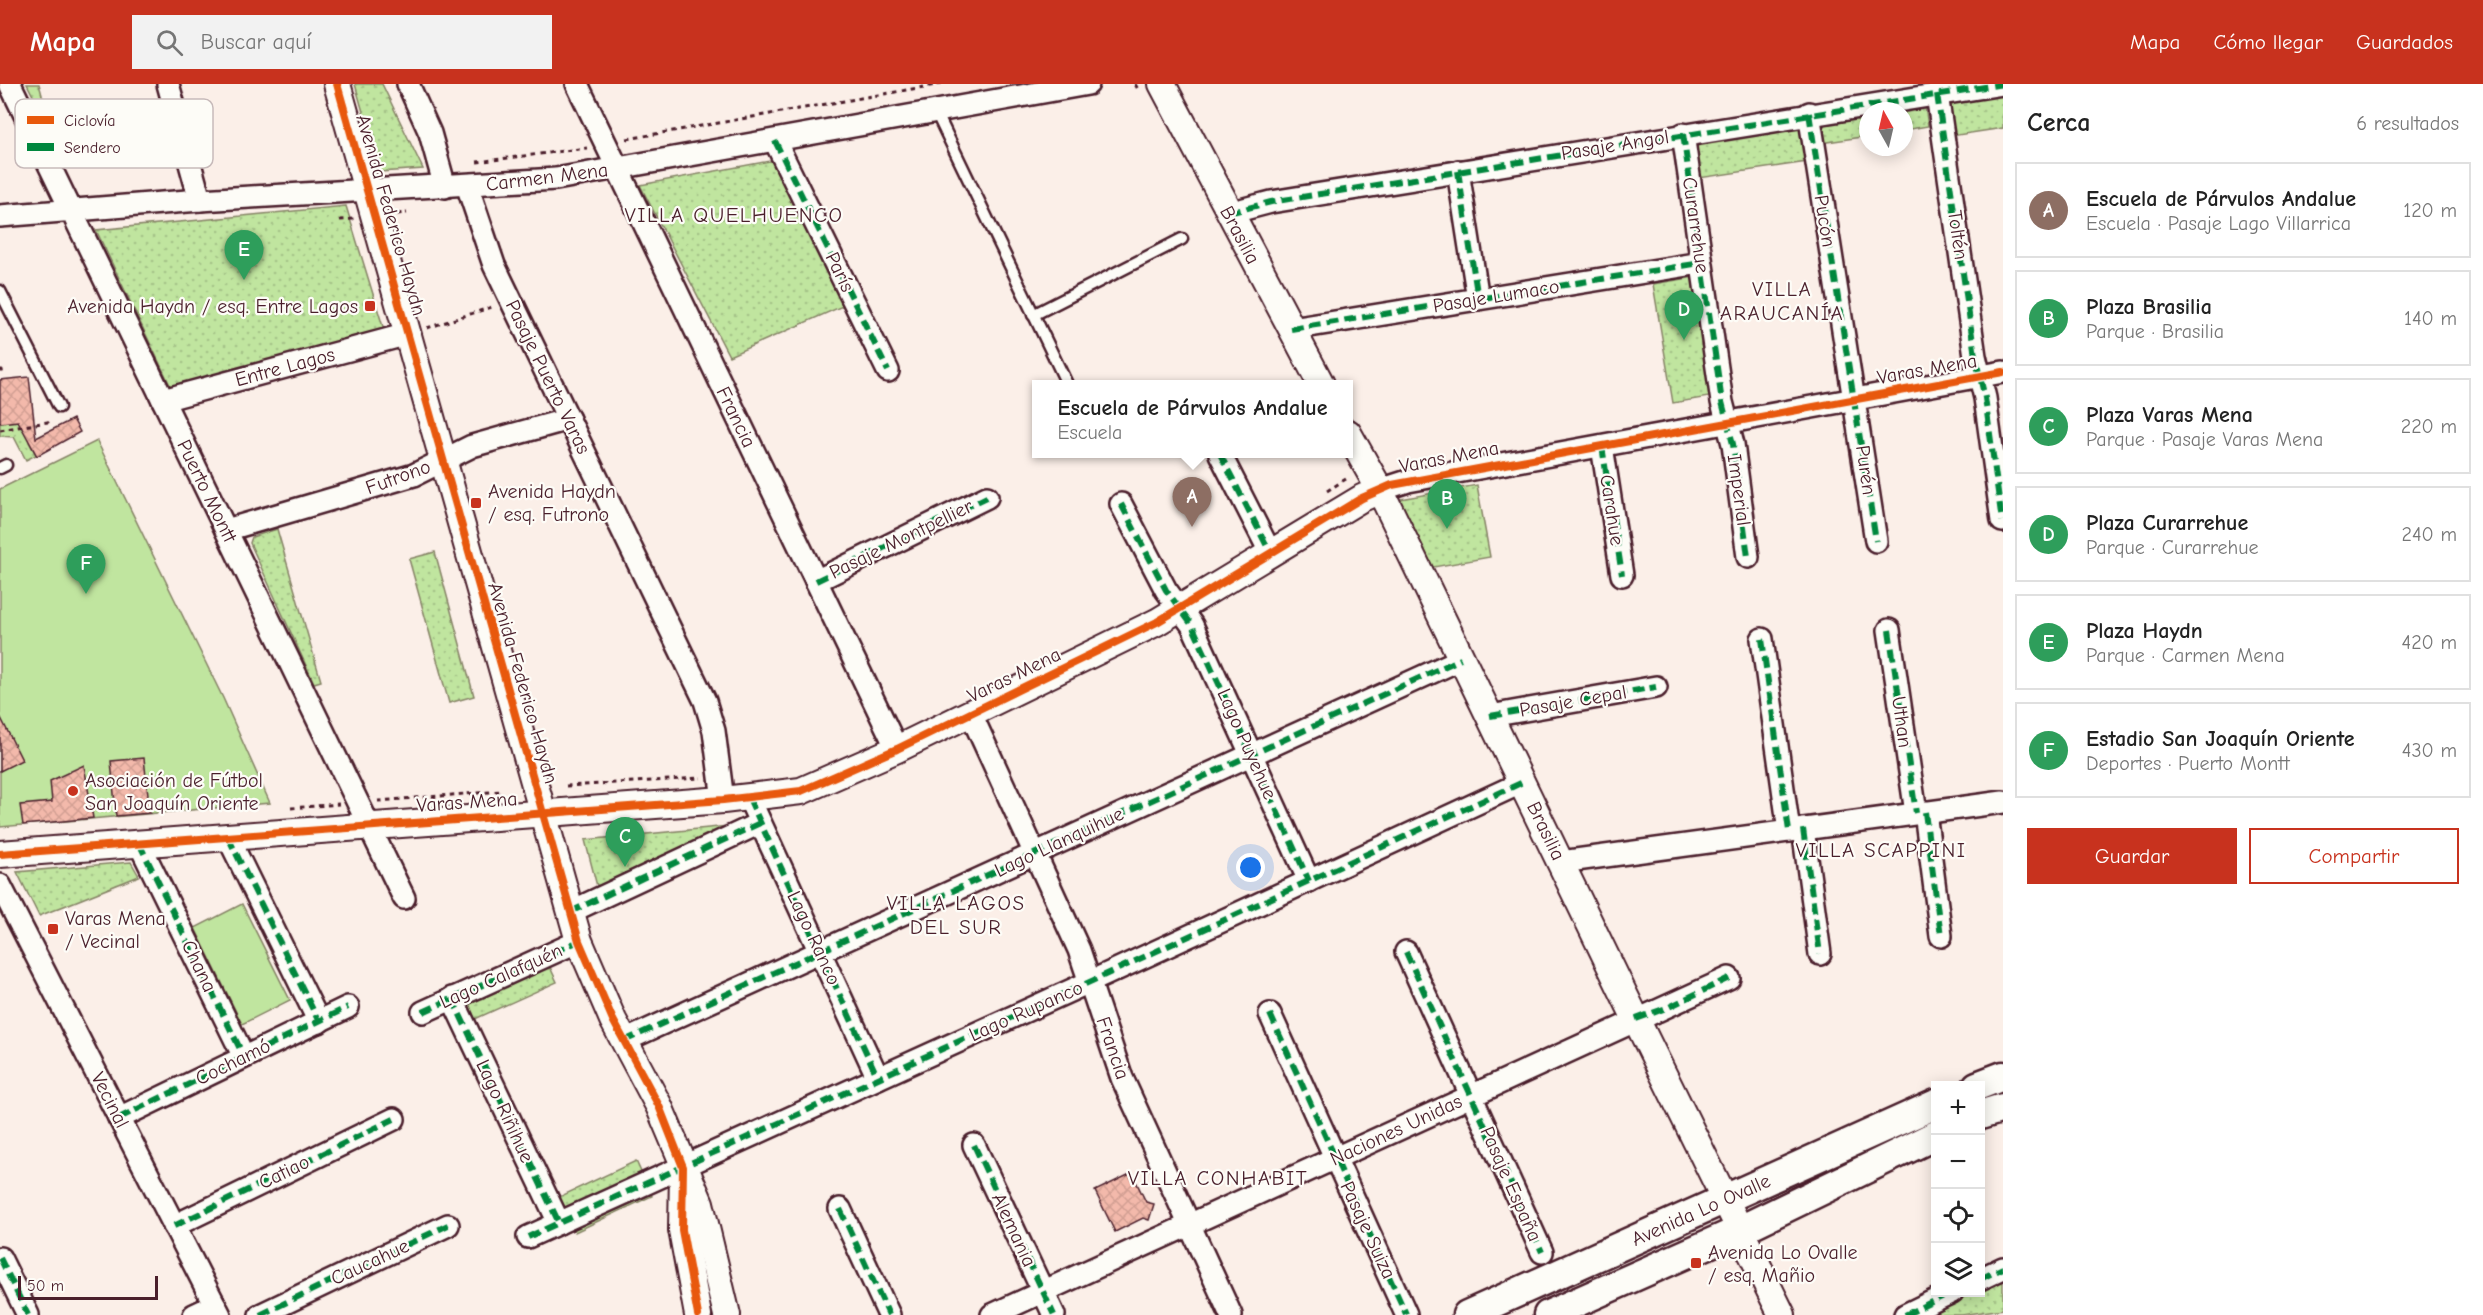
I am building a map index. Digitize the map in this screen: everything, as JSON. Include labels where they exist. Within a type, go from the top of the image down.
[{"type":"main road","points":[[1985,1083],[2003,1076]]},
{"type":"main road","name":"Avenida Lo Ovalle","points":[[1467,1315],[1931,1106]]},
{"type":"main road","points":[[1985,1113],[2003,1108]]},
{"type":"main road","name":"Avenida Lo Ovalle","points":[[1548,1315],[1740,1230],[1931,1137]]},
{"type":"street","name":"Puerto Montt","points":[[10,84],[17,99]]},
{"type":"street","points":[[168,84],[172,99]]},
{"type":"street","name":"Avenida Federico Haydn","points":[[338,84],[579,941],[602,998],[659,1106],[706,1224],[727,1315]]},
{"type":"street","points":[[408,84],[430,134],[445,187]]},
{"type":"street","name":"Francia","points":[[577,84],[897,749]]},
{"type":"street","name":"Carmen Mena","points":[[0,216],[200,200],[556,179],[1088,84]]},
{"type":"street","name":"Pasaje Angol","points":[[1229,213],[1271,202],[1809,113],[2003,84]]},
{"type":"street","name":"Brasilia","points":[[1150,88],[1229,213],[1319,380]]},
{"type":"street","name":"Toltén","points":[[1937,94],[2002,521]]},
{"type":"street","name":"Pucón","points":[[1809,113],[1854,400]]},
{"type":"street","name":"Curarrehue","points":[[1683,134],[1727,423]]},
{"type":"street","name":"París","points":[[776,141],[888,371]]},
{"type":"street","name":"Puerto Montt","points":[[50,168],[404,898]]},
{"type":"street","points":[[191,168],[200,200]]},
{"type":"street","points":[[1458,171],[1478,299]]},
{"type":"street","name":"Pasaje Puerto Varas","points":[[467,185],[494,265],[510,301],[705,701],[714,731],[721,788]]},
{"type":"street","name":"Pasaje Lumaco","points":[[1291,329],[1701,263]]},
{"type":"street","name":"Entre Lagos","points":[[163,400],[408,334]]},
{"type":"street","name":"Varas Mena","points":[[0,854],[542,813],[721,788],[749,798],[786,794],[818,786],[897,749],[1180,609],[1380,490],[1407,481],[2003,372]]},
{"type":"street","name":"Purén","points":[[1854,400],[1876,541]]},
{"type":"street","name":"Futrono","points":[[226,530],[414,475],[472,446],[569,419]]},
{"type":"street","name":"Imperial","points":[[1727,423],[1733,444],[1748,557]]},
{"type":"street","name":"Brasilia","points":[[1353,442],[1380,490],[1782,1315]]},
{"type":"street","name":"Carahue","points":[[1602,446],[1622,575]]},
{"type":"street","points":[[1223,458],[1271,554]]},
{"type":"street","name":"Pasaje Montpellier","points":[[816,581],[987,497]]},
{"type":"street","name":"Lago Puyehue","points":[[1121,504],[1166,590],[1192,625],[1309,881]]},
{"type":"street","name":"Uthan","points":[[1889,630],[1941,936]]},
{"type":"street","points":[[1762,639],[1820,954]]},
{"type":"street","name":"Lago Llanquihue","points":[[624,1041],[1461,659]]},
{"type":"street","name":"Pasaje Cepal","points":[[1490,716],[1656,687]]},
{"type":"street","name":"Francia","points":[[971,714],[1035,853],[1090,981],[1116,1063],[1231,1315]]},
{"type":"street","name":"Lago Rupanco","points":[[528,1237],[1522,782]]},
{"type":"street","name":"Lago Ranco","points":[[749,798],[878,1078]]},
{"type":"street","points":[[1561,862],[2003,802]]},
{"type":"street","points":[[570,912],[760,823]]},
{"type":"street","points":[[228,837],[319,1022]]},
{"type":"street","name":"Chana","points":[[139,843],[244,1057]]},
{"type":"street","name":"Vecinal","points":[[0,885],[218,1310]]},
{"type":"street","name":"Lago Calafquén","points":[[423,1012],[579,941]]},
{"type":"street","name":"Pasaje España","points":[[1406,951],[1542,1252]]},
{"type":"street","name":"Naciones Unidas","points":[[992,1315],[1729,978]]},
{"type":"street","name":"Lago Riñihue","points":[[452,999],[559,1223]]},
{"type":"street","name":"Cochamó","points":[[119,1118],[348,1007]]},
{"type":"street","name":"Pasaje Suiza","points":[[1270,1014],[1406,1314]]},
{"type":"street","name":"Catiao","points":[[174,1226],[394,1119]]},
{"type":"street","name":"Alemania","points":[[974,1145],[1054,1315]]},
{"type":"street","name":"Avenida Federico Haydn","points":[[683,1167],[682,1230],[698,1315]]},
{"type":"street","points":[[840,1209],[889,1315]]},
{"type":"street","name":"Caucahue","points":[[260,1315],[448,1226]]},
{"type":"street","points":[[0,1260],[28,1315]]},
{"type":"street","points":[[1985,1277],[2003,1268]]},
{"type":"street","points":[[1905,1315],[1943,1297]]},
{"type":"street","points":[[194,1315],[218,1310]]},
{"type":"lane","points":[[936,112],[1065,380]]},
{"type":"lane","points":[[1033,315],[1182,239]]},
{"type":"lane","points":[[0,291],[59,407]]},
{"type":"path","points":[[627,139],[940,84]]},
{"type":"path","points":[[1136,84],[1150,88]]},
{"type":"path","points":[[408,334],[510,301]]},
{"type":"path","points":[[0,370],[2,370],[3,377]]},
{"type":"path","points":[[0,430],[48,422],[59,407]]},
{"type":"path","points":[[1321,495],[1351,476]]},
{"type":"path","points":[[566,786],[721,788]]},
{"type":"green space","points":[[27,84],[39,84],[43,99],[35,99]]},
{"type":"green space","points":[[355,84],[382,84],[423,169],[380,172]]},
{"type":"green space","points":[[2003,88],[2003,128],[1951,136],[1946,97]]},
{"type":"green space","points":[[1924,101],[1928,126],[1913,128],[1913,103]]},
{"type":"green space","points":[[1859,111],[1859,137],[1821,143],[1818,118]]},
{"type":"green space","points":[[1801,123],[1807,162],[1699,178],[1693,139]]},
{"type":"green space","points":[[775,160],[845,305],[729,356],[640,185]]},
{"type":"green space","points":[[346,206],[384,330],[171,387],[96,230]]},
{"type":"green space","points":[[1695,277],[1715,396],[1673,403],[1653,284]]},
{"type":"green space","points":[[25,420],[29,442],[36,455],[26,460],[14,437],[0,436],[0,423]]},
{"type":"green space","points":[[97,441],[223,698],[270,803],[0,827],[0,489]]},
{"type":"green space","points":[[1477,485],[1490,557],[1428,568],[1395,500]]},
{"type":"green space","points":[[277,529],[321,681],[314,683],[250,543],[252,537]]},
{"type":"green space","points":[[435,552],[474,696],[449,703],[409,559]]},
{"type":"green space","points":[[750,824],[599,894],[585,840]]},
{"type":"green space","points":[[131,862],[139,876],[39,916],[17,872]]},
{"type":"green space","points":[[242,904],[290,1000],[242,1024],[195,928]]},
{"type":"green space","points":[[547,961],[557,982],[475,1019],[467,998]]},
{"type":"green space","points":[[636,1161],[652,1196],[575,1232],[559,1197]]},
{"type":"green space","points":[[2003,1277],[2003,1309],[1962,1315],[1927,1315],[1964,1297],[1985,1297],[1985,1286]]},
{"type":"building","points":[[29,377],[36,438],[73,419],[80,432],[37,456],[18,421],[0,423],[0,380]]},
{"type":"building","points":[[0,716],[22,760],[0,771]]},
{"type":"building","points":[[144,758],[150,813],[116,816],[111,761]]},
{"type":"building","name":"Asociación de Fútbol San Joaquín Oriente","points":[[84,765],[93,818],[23,825],[20,805],[52,802],[50,781]]},
{"type":"building","points":[[1132,1173],[1146,1202],[1154,1204],[1149,1220],[1143,1218],[1115,1232],[1095,1191]]},
{"type":"marked path","points":[[1229,213],[1271,202],[2003,84]]},
{"type":"marked path","points":[[1937,94],[1975,356],[1985,398],[2002,521]]},
{"type":"marked path","points":[[1809,113],[1876,541]]},
{"type":"marked path","points":[[1683,134],[1722,402],[1733,444],[1748,557]]},
{"type":"marked path","points":[[775,141],[888,371]]},
{"type":"marked path","points":[[1458,171],[1478,299]]},
{"type":"marked path","points":[[1291,329],[1701,263]]},
{"type":"marked path","points":[[1602,446],[1622,575]]},
{"type":"marked path","points":[[1222,458],[1271,554]]},
{"type":"marked path","points":[[816,581],[987,497]]},
{"type":"marked path","points":[[1121,504],[1166,590],[1192,625],[1309,881]]},
{"type":"marked path","points":[[1889,630],[1916,813]]},
{"type":"marked path","points":[[1762,639],[1789,831]]},
{"type":"marked path","points":[[624,1041],[1461,659]]},
{"type":"marked path","points":[[1490,716],[1656,687]]},
{"type":"marked path","points":[[528,1237],[1523,782]]},
{"type":"marked path","points":[[749,798],[878,1078]]},
{"type":"marked path","points":[[1925,812],[1941,936]]},
{"type":"marked path","points":[[570,912],[760,823]]},
{"type":"marked path","points":[[1803,829],[1820,954]]},
{"type":"marked path","points":[[228,837],[319,1022]]},
{"type":"marked path","points":[[139,843],[244,1057]]},
{"type":"marked path","points":[[423,1012],[579,941]]},
{"type":"marked path","points":[[1406,952],[1542,1252]]},
{"type":"marked path","points":[[1636,1019],[1669,1007],[1729,978]]},
{"type":"marked path","points":[[452,998],[559,1223]]},
{"type":"marked path","points":[[119,1118],[348,1007]]},
{"type":"marked path","points":[[1270,1014],[1406,1314]]},
{"type":"marked path","points":[[174,1226],[394,1119]]},
{"type":"marked path","points":[[974,1145],[1054,1315]]},
{"type":"marked path","points":[[840,1209],[889,1315]]},
{"type":"marked path","points":[[260,1315],[448,1225]]},
{"type":"marked path","points":[[0,1258],[28,1315]]},
{"type":"marked path","points":[[1985,1277],[2003,1268]]},
{"type":"marked path","points":[[1905,1315],[1942,1297]]},
{"type":"cycle path","points":[[337,84],[579,941],[613,1020],[659,1106],[683,1167],[682,1230],[698,1315]]},
{"type":"cycle path","points":[[0,854],[723,800],[801,791],[897,749],[1157,622],[1362,498],[1392,485],[2003,372]]},
{"type":"place","name":"Plaza Haydn","points":[[244,280]]},
{"type":"place","name":"Avenida Haydn / esq. Entre Lagos","points":[[370,306]]},
{"type":"place","name":"Plaza Curarrehue","points":[[1684,340]]},
{"type":"place","name":"Avenida Haydn / esq. Futrono","points":[[476,503]]},
{"type":"place","name":"Escuela de Párvulos Andalue","points":[[1192,527]]},
{"type":"place","name":"Plaza Brasilia","points":[[1447,529]]},
{"type":"place","name":"Estadio San Joaquín Oriente","points":[[86,594]]},
{"type":"place","name":"Asociación de Fútbol San Joaquín Oriente","points":[[73,791]]},
{"type":"place","name":"Plaza Varas Mena","points":[[625,867]]},
{"type":"place","name":"Varas Mena / Vecinal","points":[[53,929]]},
{"type":"place","name":"Avenida Lo Ovalle / esq. Mañio","points":[[1696,1263]]},
{"type":"district","name":"VILLA QUELHUENCO","points":[[734,215]]},
{"type":"district","name":"VILLA ARAUCANÍA","points":[[1782,301]]},
{"type":"district","name":"VILLA SCAPPINI","points":[[1881,850]]},
{"type":"district","name":"VILLA LAGOS DEL SUR","points":[[956,915]]},
{"type":"district","name":"VILLA CONHABIT","points":[[1218,1178]]}]
